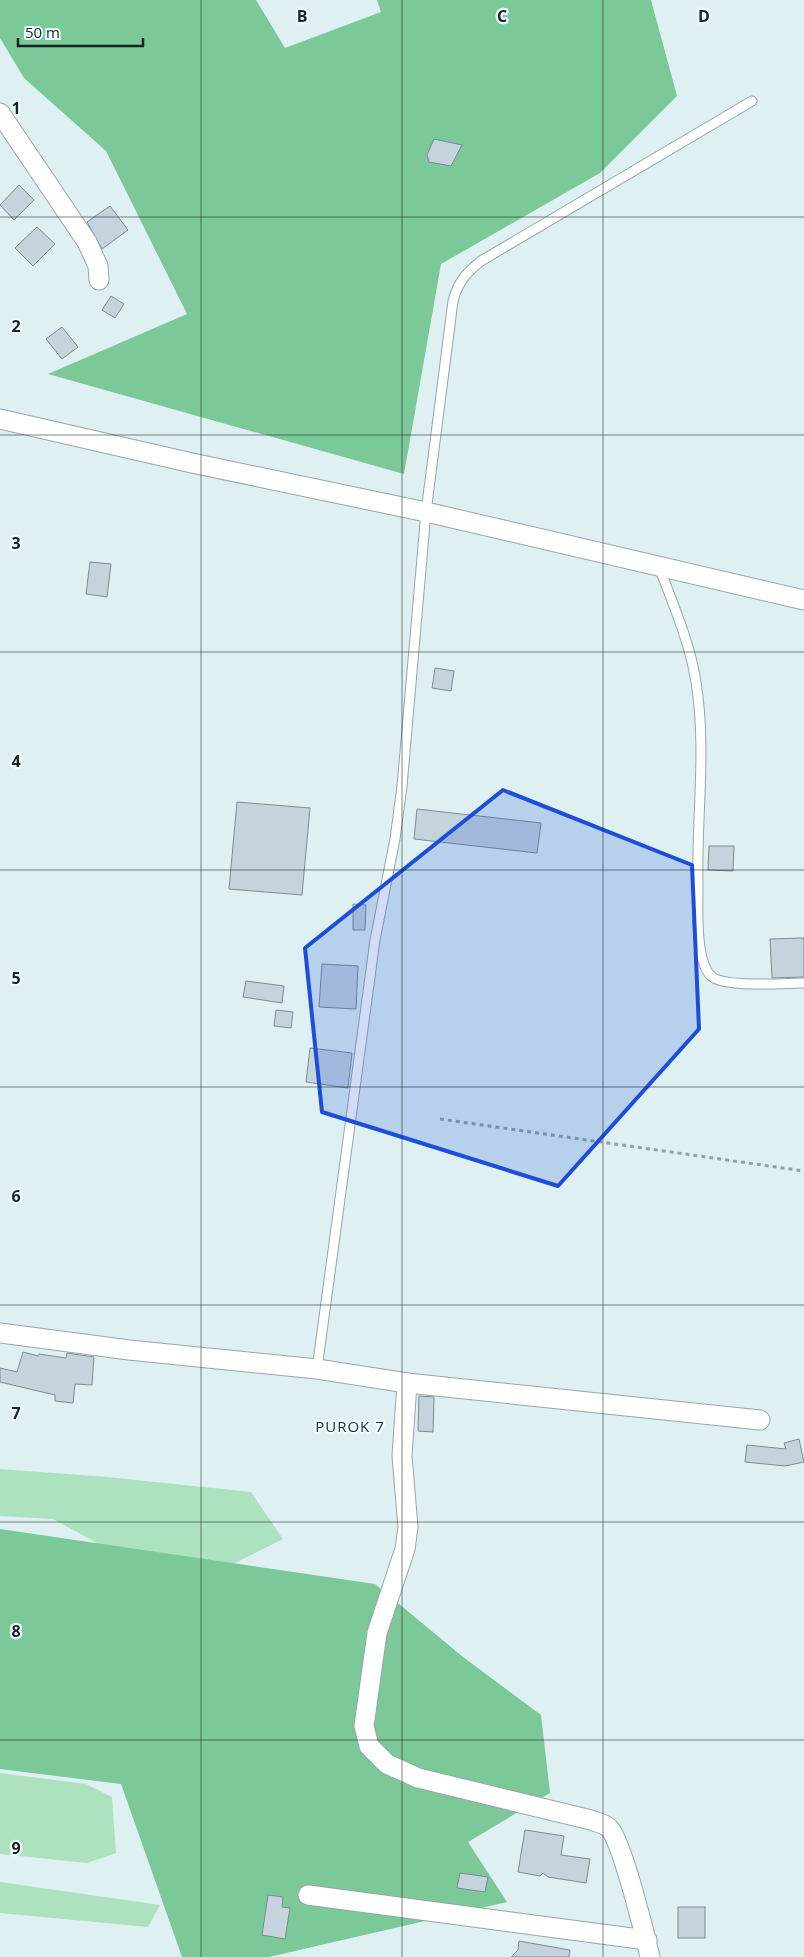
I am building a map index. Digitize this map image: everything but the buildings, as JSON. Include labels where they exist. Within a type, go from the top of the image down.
[{"type":"street","points":[[0,113],[87,242],[98,266],[99,280]]},
{"type":"street","points":[[0,419],[192,463],[426,512],[804,600]]},
{"type":"street","points":[[0,1333],[129,1350],[318,1370],[407,1383],[760,1420]]},
{"type":"street","points":[[308,1895],[648,1949],[616,1840],[608,1827],[591,1820],[418,1778],[387,1764],[369,1746],[364,1726],[377,1633],[404,1549],[408,1527],[402,1456],[407,1383]]},
{"type":"lane","points":[[318,1370],[375,940],[395,839],[402,786],[426,512],[453,301],[458,285],[466,274],[481,261],[752,101]]},
{"type":"lane","points":[[659,567],[678,616],[696,681],[701,726],[699,920],[705,966],[711,976],[724,982],[804,983]]},
{"type":"path","points":[[440,1119],[804,1171]]},
{"type":"highlighted area","points":[[503,790],[692,865],[699,1029],[558,1186],[322,1112],[305,948]]},
{"type":"green space","points":[[0,0],[256,0],[285,48],[381,12],[377,0],[651,0],[677,96],[600,173],[441,264],[404,474],[48,374],[187,314],[106,151],[24,78],[0,38]]},
{"type":"green space","points":[[0,1469],[107,1477],[251,1492],[283,1539],[219,1571],[108,1549],[53,1519],[0,1516]]},
{"type":"green space","points":[[0,1529],[375,1584],[463,1657],[541,1715],[550,1793],[468,1842],[507,1902],[269,1957],[182,1957],[121,1784],[0,1769]]},
{"type":"green space","points":[[0,1773],[86,1784],[112,1797],[116,1853],[87,1863],[0,1854]]},
{"type":"green space","points":[[0,1882],[160,1905],[148,1927],[0,1913]]},
{"type":"district","name":"PUROK 7","points":[[350,1426]]}]
